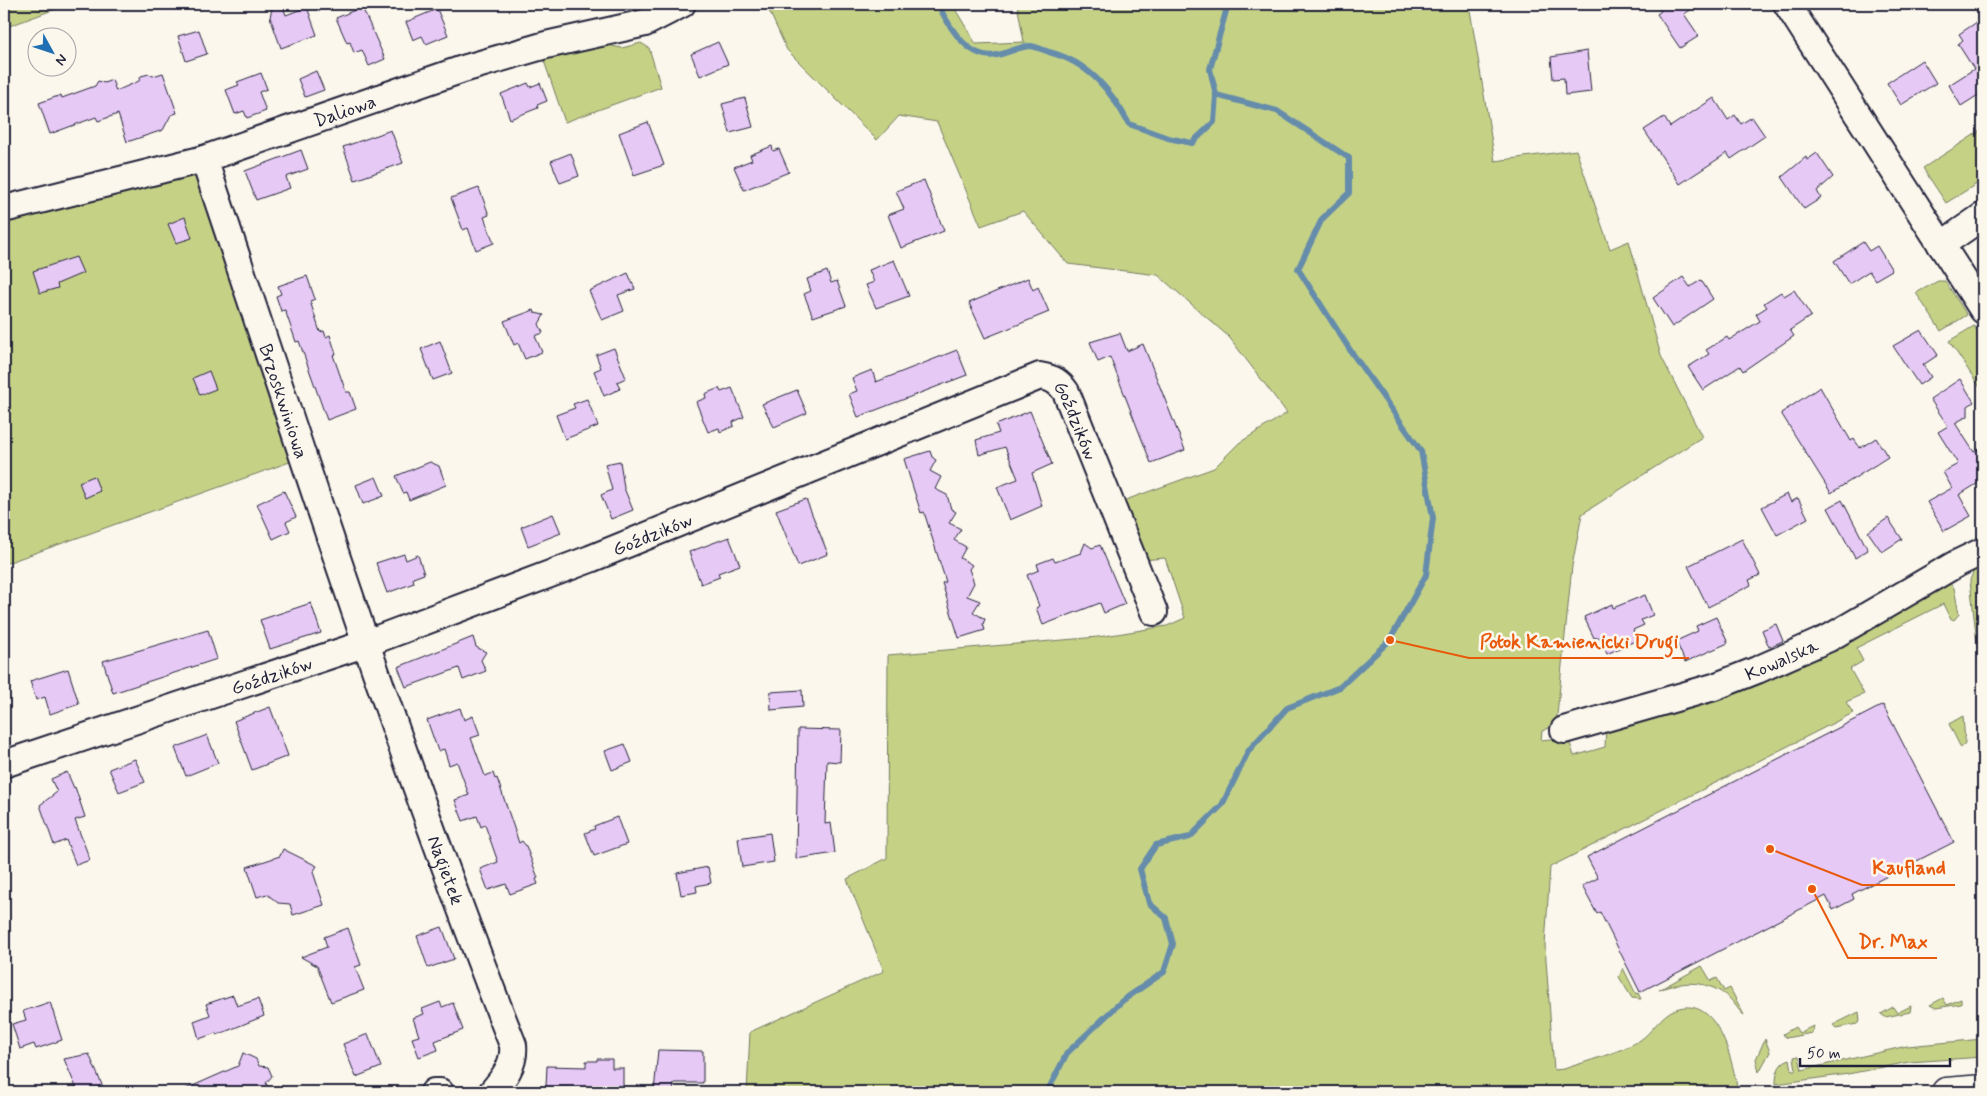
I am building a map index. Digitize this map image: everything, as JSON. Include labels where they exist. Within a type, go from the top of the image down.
[{"type":"main road","points":[[1946,1092],[1983,1088]]},
{"type":"street","name":"Daliowa","points":[[4,209],[204,158],[463,69],[546,45],[645,23],[682,4]]},
{"type":"street","points":[[1786,4],[1983,310]]},
{"type":"street","name":"Brzoskwiniowa","points":[[204,158],[367,643]]},
{"type":"street","points":[[1941,245],[1983,216]]},
{"type":"street","name":"Goździków","points":[[4,764],[367,643],[590,558],[1040,376],[1051,378],[1060,384],[1066,392],[1154,612]]},
{"type":"street","name":"Kowalska","points":[[1564,730],[1714,686],[1758,670],[1829,638],[1956,564],[1983,551]]},
{"type":"street","name":"Nagietek","points":[[367,643],[468,929],[513,1046],[514,1057],[502,1081],[492,1092]]},
{"type":"street","points":[[434,1092],[440,1092]]},
{"type":"green space","points":[[4,4],[69,4],[4,28]]},
{"type":"green space","points":[[766,4],[952,4],[976,44],[1024,42],[1017,4],[1469,4],[1495,161],[1576,150],[1610,249],[1629,241],[1661,356],[1702,437],[1582,514],[1572,566],[1556,725],[1542,731],[1541,740],[1568,737],[1574,756],[1605,747],[1606,726],[1949,582],[1954,588],[1959,614],[1954,620],[1950,618],[1943,604],[1856,648],[1863,661],[1850,669],[1864,694],[1846,702],[1853,713],[1550,867],[1545,946],[1554,1070],[1564,1069],[1631,1045],[1644,1037],[1665,1015],[1676,1009],[1691,1007],[1703,1012],[1713,1021],[1721,1034],[1728,1049],[1738,1092],[747,1092],[750,1032],[884,971],[847,879],[887,858],[888,655],[1098,637],[1167,626],[1185,618],[1165,558],[1142,560],[1120,502],[1214,468],[1239,443],[1287,413],[1229,337],[1158,275],[1068,264],[1023,211],[981,226],[937,122],[899,116],[877,140],[787,50]]},
{"type":"green space","points":[[588,41],[622,48],[641,43],[649,48],[661,87],[565,122],[541,52]]},
{"type":"green space","points":[[1983,129],[1983,180],[1946,203],[1923,168]]},
{"type":"green space","points":[[186,173],[198,179],[298,459],[4,564],[4,220]]},
{"type":"green space","points":[[1938,281],[1945,281],[1967,315],[1941,331],[1916,293]]},
{"type":"green space","points":[[1974,326],[1983,341],[1983,392],[1949,341]]},
{"type":"green space","points":[[1983,564],[1983,675],[1981,680],[1970,580],[1975,568]]},
{"type":"green space","points":[[1963,716],[1965,743],[1961,748],[1949,724]]},
{"type":"green space","points":[[1702,966],[1711,981],[1717,978],[1724,991],[1730,988],[1744,1015],[1721,992],[1704,985],[1677,984],[1659,990]]},
{"type":"green space","points":[[1623,968],[1636,994],[1638,993],[1641,999],[1632,998],[1619,977]]},
{"type":"green space","points":[[1943,998],[1947,1005],[1961,999],[1961,1004],[1936,1008],[1930,1005]]},
{"type":"green space","points":[[1911,1006],[1910,1012],[1885,1017],[1881,1014],[1893,1007],[1897,1013]]},
{"type":"green space","points":[[1859,1012],[1860,1021],[1857,1024],[1836,1028],[1833,1025]]},
{"type":"green space","points":[[1813,1026],[1812,1033],[1786,1038],[1783,1034],[1795,1027],[1799,1033]]},
{"type":"green space","points":[[1765,1039],[1770,1052],[1759,1072],[1756,1059]]},
{"type":"green space","points":[[1983,1039],[1983,1057],[1909,1062],[1848,1074],[1776,1084],[1776,1076],[1783,1063],[1790,1059],[1792,1070],[1796,1070],[1794,1057],[1799,1056],[1802,1070],[1907,1046]]},
{"type":"building","points":[[273,4],[282,4],[286,15],[307,7],[317,35],[281,48],[270,17]]},
{"type":"building","points":[[1656,4],[1700,4],[1684,14],[1699,36],[1680,48],[1657,14],[1661,11]]},
{"type":"building","points":[[362,7],[385,59],[369,66],[362,50],[354,53],[350,42],[347,43],[336,18]]},
{"type":"building","points":[[437,9],[448,35],[426,44],[422,36],[413,40],[406,22]]},
{"type":"building","points":[[1983,18],[1983,92],[1961,106],[1949,85],[1974,69],[1958,44],[1963,40],[1959,34]]},
{"type":"building","points":[[199,30],[207,54],[186,61],[178,36]]},
{"type":"building","points":[[718,42],[728,64],[700,76],[691,54]]},
{"type":"building","points":[[1587,51],[1591,92],[1565,95],[1564,78],[1553,79],[1551,57]]},
{"type":"building","points":[[1922,60],[1936,83],[1901,105],[1887,83]]},
{"type":"building","points":[[316,71],[324,90],[305,97],[298,79]]},
{"type":"building","points":[[163,73],[177,113],[171,115],[163,130],[127,142],[118,114],[98,121],[96,117],[50,134],[39,103],[61,95],[62,98],[95,86],[98,81],[104,83],[112,80],[116,91],[139,81],[141,76],[149,74],[153,76]]},
{"type":"building","points":[[261,73],[267,89],[259,92],[266,111],[247,118],[244,111],[235,114],[226,90],[239,85],[237,82]]},
{"type":"building","points":[[528,83],[530,87],[540,83],[547,101],[537,105],[538,108],[510,119],[501,94]]},
{"type":"building","points":[[745,98],[753,127],[730,133],[722,104]]},
{"type":"building","points":[[1714,98],[1728,120],[1735,115],[1741,124],[1752,117],[1765,136],[1731,159],[1727,153],[1680,184],[1644,130],[1664,117],[1670,127]]},
{"type":"building","points":[[648,122],[664,165],[634,175],[619,133]]},
{"type":"building","points":[[391,130],[403,163],[355,180],[343,147]]},
{"type":"building","points":[[772,146],[773,151],[779,149],[789,172],[744,190],[734,167],[752,160],[750,155]]},
{"type":"building","points":[[301,150],[308,169],[286,177],[290,188],[256,200],[245,171]]},
{"type":"building","points":[[571,153],[579,176],[560,183],[551,161]]},
{"type":"building","points":[[1817,153],[1833,177],[1817,191],[1821,198],[1804,209],[1782,177],[1806,157],[1807,160]]},
{"type":"building","points":[[924,180],[944,231],[901,248],[888,215],[904,209],[896,191]]},
{"type":"building","points":[[479,188],[489,215],[484,217],[494,243],[476,250],[468,228],[463,230],[451,198]]},
{"type":"building","points":[[185,217],[192,238],[176,243],[168,224]]},
{"type":"building","points":[[1863,242],[1869,251],[1877,246],[1892,270],[1875,280],[1869,271],[1849,284],[1834,261]]},
{"type":"building","points":[[76,257],[83,273],[57,284],[58,288],[40,293],[33,271]]},
{"type":"building","points":[[894,260],[909,296],[876,308],[866,285],[874,282],[869,270]]},
{"type":"building","points":[[827,271],[831,283],[837,281],[846,306],[813,317],[804,294],[811,291],[807,279]]},
{"type":"building","points":[[628,273],[635,289],[618,295],[624,311],[602,320],[589,291]]},
{"type":"building","points":[[307,276],[315,299],[310,301],[320,332],[324,331],[326,337],[330,335],[336,354],[333,355],[346,392],[350,392],[356,409],[327,420],[299,341],[296,342],[285,310],[281,311],[276,296],[281,294],[278,286]]},
{"type":"building","points":[[1683,277],[1690,287],[1701,280],[1713,299],[1672,327],[1653,298]]},
{"type":"building","points":[[1028,278],[1033,290],[1038,287],[1049,312],[985,338],[969,303]]},
{"type":"building","points":[[1794,290],[1811,316],[1790,330],[1794,336],[1743,371],[1740,366],[1703,390],[1688,367],[1709,354],[1706,350],[1727,337],[1729,340],[1760,321],[1756,314],[1767,307],[1764,303],[1781,292],[1784,296]]},
{"type":"building","points":[[534,310],[535,313],[544,315],[539,324],[543,333],[535,336],[542,352],[525,359],[518,343],[514,345],[504,321]]},
{"type":"building","points":[[1921,330],[1938,355],[1923,365],[1931,377],[1919,385],[1893,346]]},
{"type":"building","points":[[1120,333],[1127,351],[1143,344],[1185,450],[1151,463],[1110,357],[1098,362],[1090,342]]},
{"type":"building","points":[[440,341],[452,373],[433,380],[421,349]]},
{"type":"building","points":[[614,348],[626,378],[617,382],[620,389],[604,396],[594,371],[601,368],[596,355]]},
{"type":"building","points":[[957,350],[967,375],[858,417],[849,394],[857,391],[852,378],[872,370],[876,382]]},
{"type":"building","points":[[209,371],[216,389],[200,395],[193,378]]},
{"type":"building","points":[[1960,379],[1974,402],[1968,406],[1968,416],[1955,423],[1974,452],[1983,445],[1983,480],[1959,495],[1971,516],[1944,531],[1927,502],[1952,488],[1943,472],[1958,464],[1938,432],[1948,426],[1930,399]]},
{"type":"building","points":[[1820,387],[1851,441],[1854,439],[1860,448],[1876,438],[1888,457],[1831,493],[1781,413]]},
{"type":"building","points":[[719,388],[721,392],[732,388],[744,417],[733,422],[734,426],[720,432],[719,428],[708,432],[696,402],[706,398],[705,394]]},
{"type":"building","points":[[797,390],[807,413],[774,427],[762,404]]},
{"type":"building","points":[[587,399],[598,426],[565,439],[556,415],[575,408],[573,404]]},
{"type":"building","points":[[1030,411],[1052,464],[1032,473],[1042,506],[1010,520],[997,487],[1018,479],[1005,447],[979,455],[976,440],[999,433],[996,425]]},
{"type":"building","points":[[930,451],[932,457],[936,460],[930,471],[941,477],[935,489],[947,495],[951,509],[956,512],[949,523],[961,529],[954,540],[966,547],[960,558],[972,565],[969,569],[974,583],[967,596],[980,601],[973,612],[985,619],[983,624],[985,630],[959,638],[942,583],[946,582],[924,512],[921,513],[904,459]]},
{"type":"building","points":[[620,461],[624,488],[633,510],[611,519],[601,495],[612,490],[605,464]]},
{"type":"building","points":[[430,462],[439,466],[446,485],[409,500],[406,492],[403,493],[396,476]]},
{"type":"building","points":[[94,476],[100,491],[85,498],[79,482]]},
{"type":"building","points":[[376,477],[384,496],[363,504],[356,485]]},
{"type":"building","points":[[284,491],[296,517],[286,522],[290,531],[273,539],[257,504]]},
{"type":"building","points":[[1787,494],[1791,502],[1798,498],[1808,518],[1777,535],[1762,507]]},
{"type":"building","points":[[806,499],[828,554],[798,566],[776,510]]},
{"type":"building","points":[[1842,500],[1868,550],[1855,558],[1828,508]]},
{"type":"building","points":[[553,514],[561,533],[528,546],[521,527]]},
{"type":"building","points":[[1888,518],[1902,539],[1882,552],[1868,532]]},
{"type":"building","points":[[729,537],[740,565],[718,573],[720,577],[701,584],[689,552]]},
{"type":"building","points":[[1742,539],[1760,575],[1749,580],[1751,585],[1708,607],[1688,566]]},
{"type":"building","points":[[1085,543],[1092,548],[1100,545],[1125,604],[1104,613],[1100,603],[1043,625],[1036,608],[1039,606],[1027,575],[1039,570],[1037,564],[1053,558],[1055,562],[1081,553]]},
{"type":"building","points":[[404,554],[406,560],[418,555],[424,574],[413,578],[414,583],[387,593],[376,563]]},
{"type":"building","points":[[1645,595],[1653,615],[1641,620],[1644,625],[1633,630],[1637,640],[1607,654],[1599,637],[1594,638],[1584,617],[1612,604],[1613,608]]},
{"type":"building","points":[[311,603],[321,633],[270,649],[260,620]]},
{"type":"building","points":[[1716,617],[1728,643],[1685,662],[1676,641],[1698,631],[1696,626]]},
{"type":"building","points":[[1776,624],[1783,641],[1769,647],[1762,630]]},
{"type":"building","points":[[208,630],[217,659],[113,693],[103,661]]},
{"type":"building","points":[[473,637],[476,647],[486,652],[481,660],[486,671],[463,680],[459,668],[406,687],[398,667]]},
{"type":"building","points":[[68,669],[79,704],[50,714],[45,697],[36,700],[30,681]]},
{"type":"building","points":[[802,690],[803,707],[771,710],[770,692]]},
{"type":"building","points":[[1883,705],[1954,842],[1852,894],[1854,899],[1833,910],[1826,896],[1640,992],[1600,912],[1597,914],[1582,886],[1598,878],[1587,857]]},
{"type":"building","points":[[270,707],[288,756],[252,770],[234,721]]},
{"type":"building","points":[[460,708],[464,720],[473,716],[480,735],[471,738],[485,776],[493,773],[495,779],[497,778],[519,843],[522,841],[526,846],[538,878],[536,879],[538,884],[510,894],[506,884],[488,890],[480,869],[498,862],[485,825],[481,827],[477,816],[463,821],[455,800],[469,795],[457,762],[449,765],[444,749],[438,751],[427,720]]},
{"type":"building","points":[[798,729],[841,730],[840,762],[827,761],[825,824],[831,823],[835,853],[796,859]]},
{"type":"building","points":[[207,735],[218,763],[186,776],[175,748]]},
{"type":"building","points":[[625,744],[632,762],[612,770],[605,751]]},
{"type":"building","points":[[135,759],[145,782],[119,792],[109,769]]},
{"type":"building","points":[[67,772],[75,787],[85,817],[75,820],[90,860],[76,865],[66,840],[54,845],[40,805],[57,792],[51,779]]},
{"type":"building","points":[[617,817],[627,844],[594,856],[585,833],[595,829],[594,826]]},
{"type":"building","points":[[770,833],[774,862],[742,867],[738,838]]},
{"type":"building","points":[[283,849],[317,866],[313,872],[324,905],[293,915],[290,904],[278,903],[267,894],[257,897],[247,867],[280,856]]},
{"type":"building","points":[[708,867],[711,883],[696,886],[697,892],[681,895],[677,873]]},
{"type":"building","points":[[442,927],[454,959],[428,968],[417,936]]},
{"type":"building","points":[[348,928],[361,965],[355,967],[364,990],[331,1002],[317,966],[301,957],[327,947],[324,937]]},
{"type":"building","points":[[233,995],[237,1006],[258,999],[264,1016],[217,1035],[216,1033],[199,1039],[194,1021],[210,1015],[206,1004]]},
{"type":"building","points":[[50,1002],[62,1040],[36,1049],[34,1044],[20,1049],[12,1024],[26,1020],[23,1011]]},
{"type":"building","points":[[440,1002],[442,1007],[453,1003],[463,1030],[435,1041],[438,1050],[419,1057],[412,1038],[419,1036],[413,1018],[424,1014],[422,1009]]},
{"type":"building","points":[[368,1034],[381,1067],[356,1077],[343,1044]]},
{"type":"building","points":[[658,1050],[703,1051],[703,1083],[674,1083],[673,1092],[654,1092]]},
{"type":"building","points":[[243,1053],[256,1059],[259,1066],[268,1067],[272,1076],[266,1083],[270,1092],[179,1092],[238,1066]]},
{"type":"building","points":[[89,1054],[105,1092],[78,1092],[64,1059]]},
{"type":"building","points":[[597,1059],[612,1059],[612,1068],[623,1068],[623,1092],[586,1092],[586,1088],[546,1087],[547,1066],[586,1067],[586,1061],[597,1061]]},
{"type":"waterway","points":[[938,4],[947,22],[960,40],[977,53],[997,55],[1031,46],[1063,57],[1087,70],[1097,79],[1114,100],[1129,124],[1168,138],[1192,143],[1214,122],[1216,95]]},
{"type":"waterway","points":[[1047,1092],[1067,1053],[1122,1001],[1164,972],[1173,944],[1166,918],[1149,903],[1140,869],[1156,845],[1190,837],[1222,805],[1249,750],[1287,708],[1340,687],[1390,640],[1426,575],[1433,518],[1421,451],[1350,350],[1298,269],[1322,219],[1349,193],[1349,158],[1277,111],[1216,95],[1210,69],[1228,4]]},
{"type":"place","name":"Potok Kamienicki Drugi","points":[[1390,640]]},
{"type":"place","name":"Kaufland","points":[[1770,849]]},
{"type":"place","name":"Dr. Max","points":[[1812,889]]}]
